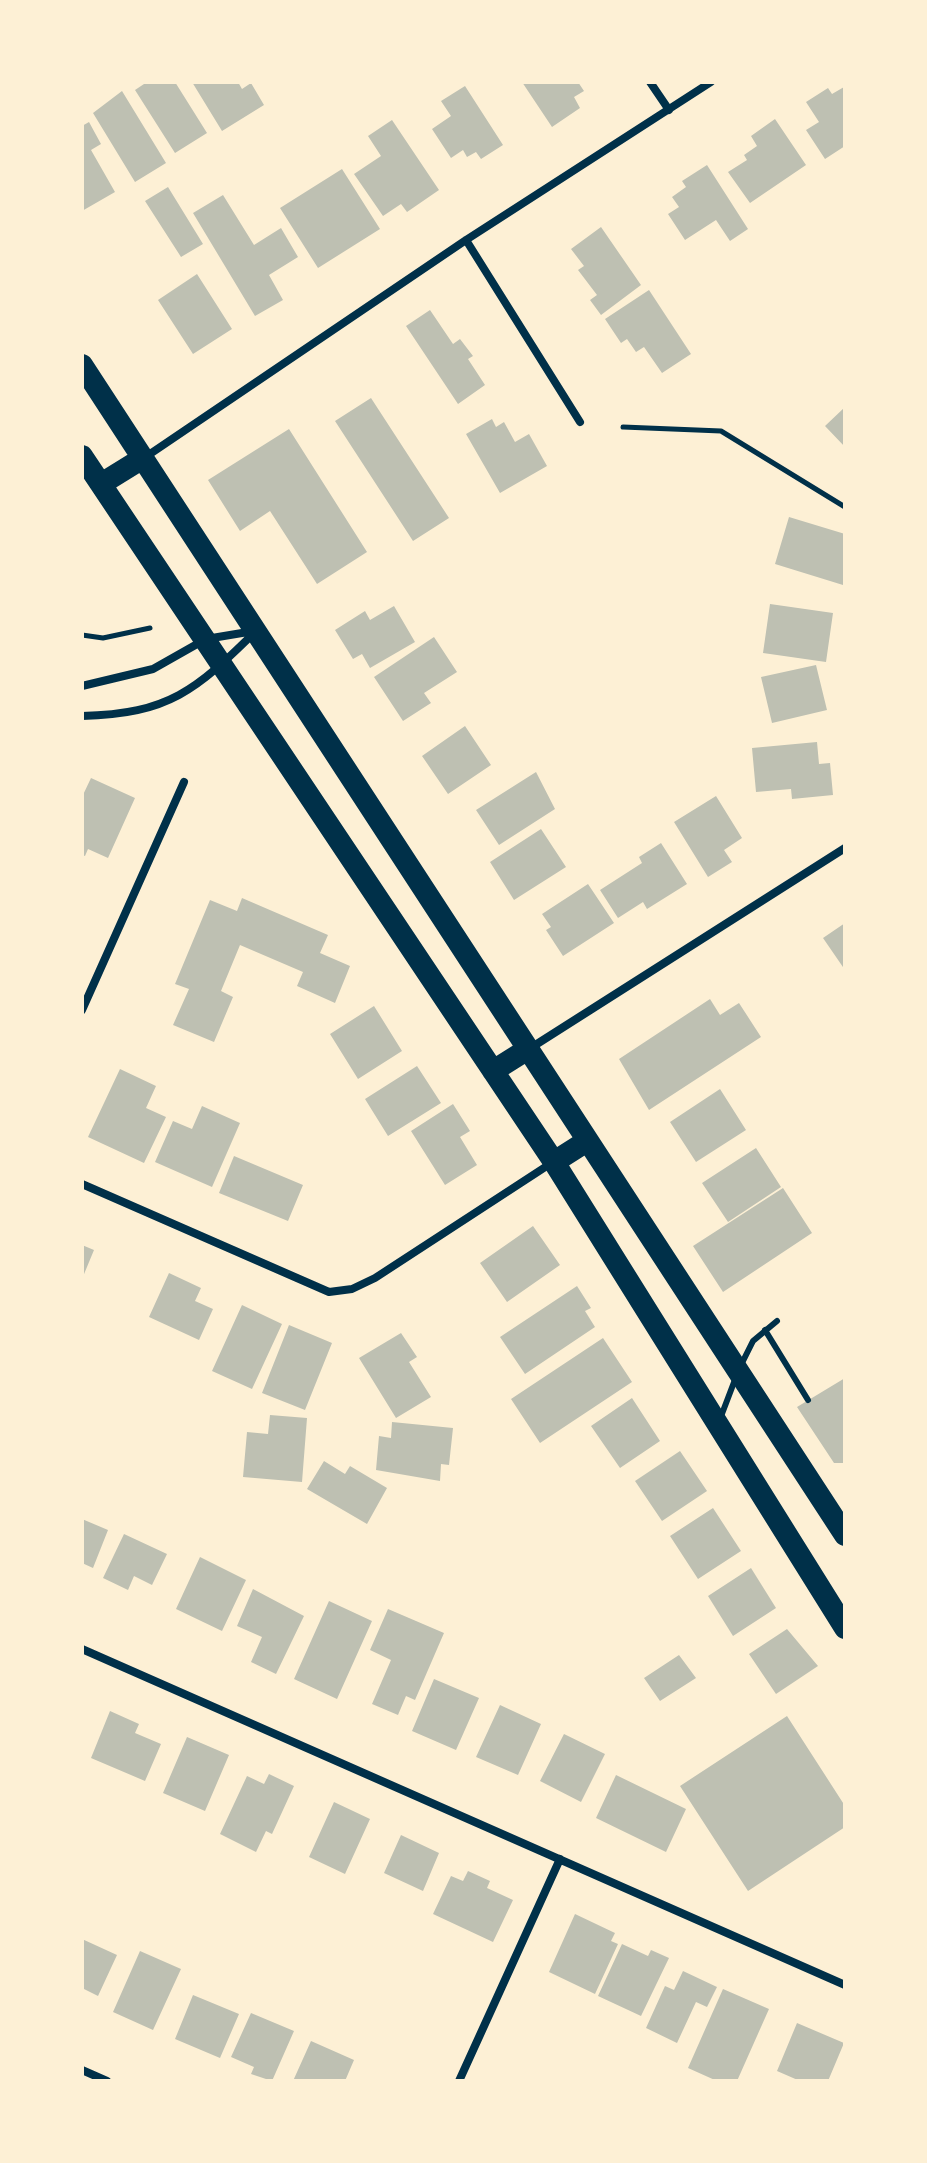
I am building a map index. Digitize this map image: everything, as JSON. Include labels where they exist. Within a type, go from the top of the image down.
[{"type":"highway","points":[[82,365],[845,1535]]},
{"type":"highway","points":[[82,456],[554,1162],[845,1628]]},
{"type":"highway","points":[[101,484],[143,458]]},
{"type":"highway","points":[[493,1071],[528,1049]]},
{"type":"highway","points":[[554,1162],[587,1141]]},
{"type":"street","points":[[650,82],[669,110]]},
{"type":"street","points":[[143,458],[466,240],[711,82]]},
{"type":"street","points":[[466,240],[580,422]]},
{"type":"street","points":[[82,686],[153,669],[206,639],[255,631]]},
{"type":"street","points":[[82,716],[133,711],[161,704],[190,691],[255,631]]},
{"type":"street","points":[[82,1010],[184,782]]},
{"type":"street","points":[[528,1049],[845,848]]},
{"type":"street","points":[[82,1184],[329,1292],[352,1289],[375,1278],[554,1162]]},
{"type":"street","points":[[82,1649],[845,1985]]},
{"type":"street","points":[[459,2081],[560,1859]]},
{"type":"street","points":[[82,2070],[107,2081]]},
{"type":"lane","points":[[717,1426],[753,1341],[777,1321]]},
{"type":"lane","points":[[765,1330],[808,1400]]},
{"type":"path","points":[[623,427],[721,431],[845,507]]},
{"type":"path","points":[[82,635],[103,638],[150,628]]},
{"type":"building","points":[[147,82],[175,82],[207,133],[175,153],[135,90]]},
{"type":"building","points":[[192,82],[238,82],[242,89],[251,83],[264,105],[222,131]]},
{"type":"building","points":[[522,82],[578,82],[584,91],[574,97],[580,108],[552,127]]},
{"type":"building","points":[[465,86],[503,145],[481,159],[476,152],[467,157],[463,150],[451,158],[432,129],[451,116],[441,101]]},
{"type":"building","points":[[844,87],[845,146],[825,159],[806,130],[819,122],[806,102],[828,88],[832,94]]},
{"type":"building","points":[[122,91],[166,163],[135,182],[93,113]]},
{"type":"building","points":[[775,119],[806,165],[750,203],[728,172],[747,160],[744,155],[757,146],[751,136]]},
{"type":"building","points":[[392,120],[439,190],[407,212],[401,204],[383,216],[354,174],[381,156],[368,136]]},
{"type":"building","points":[[89,122],[101,144],[91,150],[115,192],[82,211],[82,126]]},
{"type":"building","points":[[707,165],[748,229],[730,241],[716,220],[685,240],[668,214],[679,207],[672,197],[686,187],[682,181]]},
{"type":"building","points":[[342,169],[380,229],[318,268],[280,208]]},
{"type":"building","points":[[168,187],[203,244],[181,257],[145,201]]},
{"type":"building","points":[[223,195],[254,245],[281,228],[298,257],[269,275],[283,300],[255,316],[193,213]]},
{"type":"building","points":[[601,227],[641,285],[601,315],[590,300],[597,295],[578,270],[584,266],[571,249]]},
{"type":"building","points":[[197,274],[232,329],[193,354],[158,300]]},
{"type":"building","points":[[649,290],[691,354],[662,373],[644,347],[636,352],[627,339],[621,343],[605,319]]},
{"type":"building","points":[[430,310],[453,344],[460,339],[473,356],[468,359],[485,385],[458,404],[406,326]]},
{"type":"building","points":[[371,398],[449,518],[413,541],[335,421]]},
{"type":"building","points":[[845,407],[845,447],[825,426]]},
{"type":"building","points":[[492,419],[496,427],[504,422],[515,442],[529,434],[547,466],[500,493],[466,434]]},
{"type":"building","points":[[289,429],[367,552],[317,584],[270,511],[240,531],[208,480]]},
{"type":"building","points":[[789,517],[845,534],[843,585],[775,564]]},
{"type":"building","points":[[770,604],[833,613],[826,662],[763,653]]},
{"type":"building","points":[[394,606],[415,642],[370,668],[362,654],[353,659],[335,630],[365,611],[370,620]]},
{"type":"building","points":[[434,637],[457,672],[424,693],[431,703],[403,721],[374,677]]},
{"type":"building","points":[[816,665],[827,710],[772,723],[761,677]]},
{"type":"building","points":[[465,726],[491,765],[448,794],[422,756]]},
{"type":"building","points":[[817,742],[819,764],[830,763],[833,795],[792,799],[791,789],[756,792],[752,748]]},
{"type":"building","points":[[536,772],[555,809],[499,845],[476,810]]},
{"type":"building","points":[[91,778],[135,798],[108,858],[88,849],[85,856],[82,855],[82,797]]},
{"type":"building","points":[[716,796],[742,838],[724,850],[732,862],[708,877],[674,822]]},
{"type":"building","points":[[541,829],[566,867],[514,900],[490,862]]},
{"type":"building","points":[[661,843],[687,884],[647,909],[643,902],[618,918],[600,890],[642,863],[639,857]]},
{"type":"building","points":[[588,884],[614,923],[563,956],[546,930],[551,927],[542,914]]},
{"type":"building","points":[[242,898],[328,935],[320,953],[350,966],[335,1003],[297,986],[303,972],[240,945],[221,991],[233,997],[214,1042],[173,1025],[189,989],[175,984],[210,900],[237,911]]},
{"type":"building","points":[[845,923],[845,970],[823,938]]},
{"type":"building","points":[[710,999],[720,1015],[739,1003],[761,1037],[649,1110],[619,1059]]},
{"type":"building","points":[[374,1006],[402,1051],[358,1079],[330,1034]]},
{"type":"building","points":[[417,1066],[441,1103],[388,1136],[365,1099]]},
{"type":"building","points":[[120,1069],[156,1086],[146,1108],[166,1117],[144,1163],[88,1137]]},
{"type":"building","points":[[720,1089],[746,1130],[696,1162],[670,1122]]},
{"type":"building","points":[[453,1104],[470,1131],[460,1137],[477,1165],[445,1185],[411,1131]]},
{"type":"building","points":[[202,1106],[240,1123],[212,1187],[155,1162],[173,1121],[192,1129]]},
{"type":"building","points":[[756,1148],[781,1187],[728,1222],[702,1183]]},
{"type":"building","points":[[234,1156],[303,1185],[288,1221],[219,1193]]},
{"type":"building","points":[[783,1188],[812,1233],[723,1292],[693,1246]]},
{"type":"building","points":[[533,1226],[560,1265],[507,1302],[480,1263]]},
{"type":"building","points":[[82,1245],[94,1250],[82,1279]]},
{"type":"building","points":[[169,1273],[201,1288],[195,1301],[213,1309],[199,1340],[149,1317]]},
{"type":"building","points":[[577,1286],[591,1308],[585,1311],[595,1327],[525,1374],[500,1337]]},
{"type":"building","points":[[242,1305],[282,1324],[252,1389],[212,1371]]},
{"type":"building","points":[[289,1325],[332,1343],[305,1410],[262,1393]]},
{"type":"building","points":[[401,1333],[417,1357],[409,1362],[431,1397],[396,1418],[359,1358]]},
{"type":"building","points":[[603,1338],[632,1382],[540,1443],[511,1399]]},
{"type":"building","points":[[845,1378],[845,1463],[834,1463],[797,1407]]},
{"type":"building","points":[[632,1398],[660,1441],[620,1468],[591,1426]]},
{"type":"building","points":[[270,1415],[307,1418],[302,1482],[243,1477],[247,1432],[268,1434]]},
{"type":"building","points":[[392,1422],[453,1428],[449,1465],[441,1464],[440,1481],[376,1470],[379,1436],[391,1438]]},
{"type":"building","points":[[680,1451],[707,1491],[662,1521],[635,1481]]},
{"type":"building","points":[[324,1461],[345,1474],[350,1466],[387,1488],[367,1524],[307,1489]]},
{"type":"building","points":[[713,1508],[741,1551],[698,1579],[670,1536]]},
{"type":"building","points":[[82,1519],[108,1530],[93,1568],[82,1563]]},
{"type":"building","points":[[124,1534],[167,1554],[152,1585],[134,1576],[128,1590],[103,1578]]},
{"type":"building","points":[[200,1557],[246,1580],[222,1631],[176,1609]]},
{"type":"building","points":[[751,1568],[776,1608],[733,1636],[708,1596]]},
{"type":"building","points":[[253,1589],[304,1616],[276,1674],[251,1662],[262,1637],[237,1626]]},
{"type":"building","points":[[329,1601],[372,1621],[337,1699],[294,1679]]},
{"type":"building","points":[[388,1609],[444,1633],[415,1700],[406,1696],[398,1715],[372,1704],[391,1660],[370,1650]]},
{"type":"building","points":[[787,1629],[818,1666],[776,1694],[749,1654]]},
{"type":"building","points":[[679,1655],[696,1678],[660,1701],[644,1678]]},
{"type":"building","points":[[434,1679],[479,1698],[456,1750],[412,1731]]},
{"type":"building","points":[[500,1705],[541,1724],[518,1775],[476,1757]]},
{"type":"building","points":[[110,1711],[139,1724],[135,1733],[161,1744],[145,1781],[91,1758]]},
{"type":"building","points":[[787,1716],[845,1806],[845,1827],[748,1891],[680,1786]]},
{"type":"building","points":[[564,1734],[605,1754],[581,1802],[540,1781]]},
{"type":"building","points":[[187,1737],[229,1755],[205,1811],[163,1793]]},
{"type":"building","points":[[269,1774],[294,1786],[272,1834],[266,1831],[256,1852],[220,1834],[247,1776],[264,1784]]},
{"type":"building","points":[[616,1775],[686,1809],[666,1852],[596,1818]]},
{"type":"building","points":[[334,1802],[370,1819],[345,1874],[309,1857]]},
{"type":"building","points":[[401,1835],[439,1853],[423,1891],[384,1873]]},
{"type":"building","points":[[468,1871],[490,1881],[487,1888],[513,1900],[493,1942],[433,1914],[451,1876],[463,1881]]},
{"type":"building","points":[[575,1914],[615,1933],[611,1941],[618,1944],[595,1994],[549,1972]]},
{"type":"building","points":[[82,1939],[117,1955],[98,1996],[82,1988]]},
{"type":"building","points":[[622,1944],[648,1956],[651,1950],[669,1958],[641,2016],[598,1996]]},
{"type":"building","points":[[140,1951],[181,1969],[153,2030],[113,2012]]},
{"type":"building","points":[[683,1971],[717,1987],[707,2007],[696,2002],[677,2043],[646,2028],[665,1986],[674,1990]]},
{"type":"building","points":[[723,1989],[769,2009],[737,2081],[717,2081],[688,2068]]},
{"type":"building","points":[[193,1995],[239,2014],[220,2058],[175,2039]]},
{"type":"building","points":[[251,2013],[294,2031],[272,2081],[251,2074],[254,2067],[231,2057]]},
{"type":"building","points":[[797,2023],[844,2043],[828,2081],[800,2081],[777,2071]]},
{"type":"building","points":[[311,2041],[354,2060],[345,2081],[293,2081]]}]
